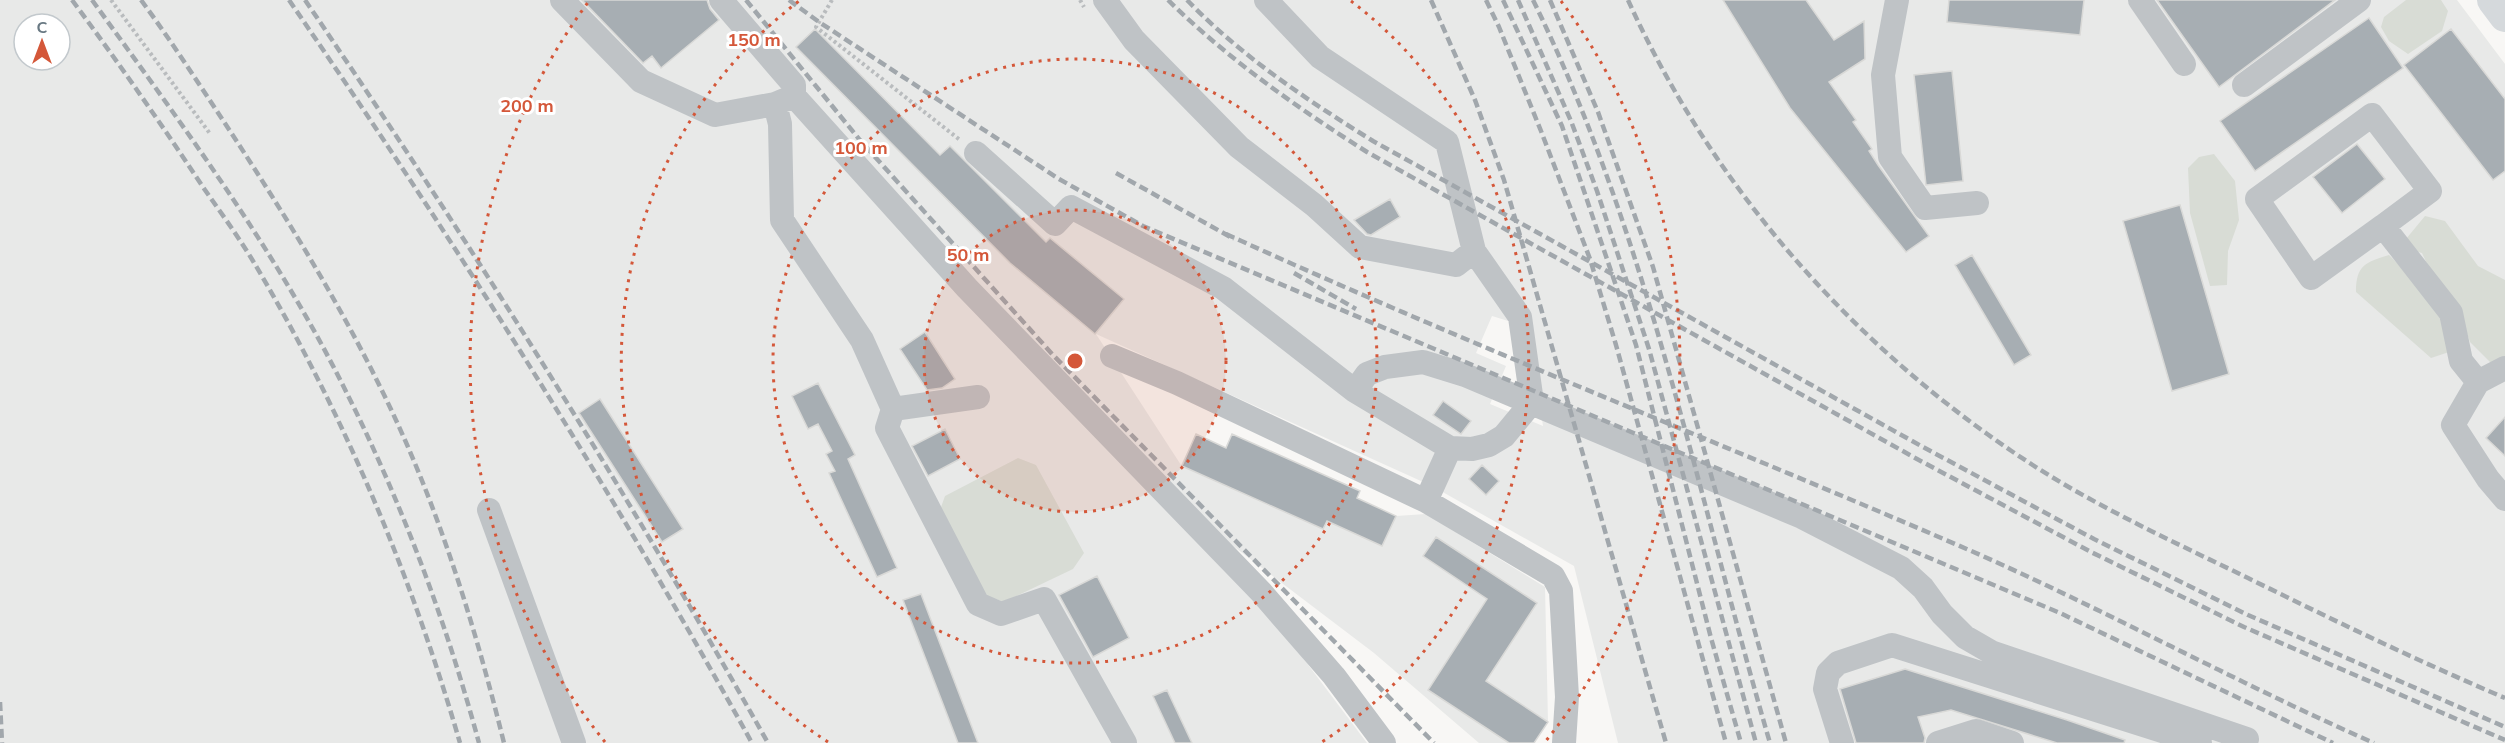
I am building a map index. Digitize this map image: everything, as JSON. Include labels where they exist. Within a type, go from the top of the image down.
[{"type":"lane","points":[[562,0],[641,81],[715,115],[785,100]]},
{"type":"lane","points":[[721,0],[794,85],[785,100],[780,124],[782,220],[862,340],[893,409],[886,428],[978,604],[1001,614],[1044,599],[1125,743]]},
{"type":"lane","points":[[1105,0],[1134,40],[1239,147],[1314,205],[1360,247],[1456,265],[1474,251]]},
{"type":"lane","points":[[976,153],[1055,224],[1071,207],[1223,288],[1355,392],[1450,448],[1472,449],[1489,445],[1504,436],[1528,407],[1532,394],[1520,317],[1474,251],[1447,142],[1320,57],[1266,0]]},
{"type":"lane","points":[[1897,0],[1883,75],[1890,157],[1925,208],[1977,203]]},
{"type":"lane","points":[[2140,0],[2184,64]]},
{"type":"lane","points":[[2244,85],[2359,0]]},
{"type":"lane","points":[[785,100],[1261,591],[1334,676],[1384,743]]},
{"type":"lane","points":[[2372,115],[2430,191],[2383,226],[2311,278],[2257,199],[2372,115]]},
{"type":"lane","points":[[2383,226],[2451,313],[2461,361],[2478,382]]},
{"type":"lane","points":[[1112,356],[1177,383],[1426,501],[1552,576],[1561,591],[1567,697],[1564,743]]},
{"type":"lane","points":[[1355,392],[1367,374],[1385,367],[1423,362],[1465,375],[1778,507],[1901,568],[1923,588],[1942,614],[1965,637],[1991,652],[2247,739]]},
{"type":"lane","points":[[2505,368],[2478,382],[2453,425],[2488,479],[2505,499]]},
{"type":"lane","points":[[893,409],[978,397]]},
{"type":"lane","points":[[1426,501],[1450,448]]},
{"type":"lane","points":[[489,510],[574,743]]},
{"type":"lane","points":[[1842,743],[1825,689],[1828,673],[1838,663],[1892,645],[2200,743]]},
{"type":"lane","points":[[1938,743],[1976,731],[2012,743]]},
{"type":"path","points":[[111,0],[211,135]]},
{"type":"path","points":[[832,0],[816,27],[976,153]]},
{"type":"shaded area","points":[[0,0],[2457,0],[2505,64],[2505,743],[1618,743],[1574,566],[1432,486],[1096,334],[1181,465],[1196,434],[1225,448],[1232,434],[1360,491],[1357,498],[1396,516],[1426,514],[1545,587],[1548,722],[1534,743],[1479,743],[1374,653],[1199,520],[1367,743],[0,743]],"holes":[[[1492,316],[1528,327],[1543,426],[1490,404],[1506,366],[1476,353]]]},
{"type":"shaded area","points":[[2406,0],[2441,0],[2448,11],[2442,31],[2408,54],[2389,41],[2381,27],[2384,17]]},
{"type":"shaded area","points":[[2214,154],[2235,181],[2239,220],[2228,251],[2227,285],[2210,286],[2190,213],[2188,168],[2199,157]]},
{"type":"shaded area","points":[[2425,216],[2445,221],[2478,266],[2505,280],[2505,359],[2491,363],[2470,342],[2459,311],[2430,270],[2422,253],[2407,249],[2406,239]]},
{"type":"shaded area","points":[[2389,255],[2420,286],[2449,330],[2449,352],[2431,358],[2356,292],[2360,270],[2368,263]]},
{"type":"shaded area","points":[[1018,458],[1036,465],[1084,553],[1073,569],[1004,602],[982,594],[940,510],[945,496]]},
{"type":"building","points":[[582,0],[707,0],[710,9],[719,20],[661,68],[652,56],[643,63]]},
{"type":"building","points":[[1723,0],[1806,0],[1834,40],[1864,21],[1865,59],[1829,82],[1856,120],[1853,122],[1872,149],[1869,151],[1878,165],[1929,236],[1906,252],[1790,108]]},
{"type":"building","points":[[1949,0],[2084,0],[2080,35],[1947,22]]},
{"type":"building","points":[[2157,0],[2335,0],[2219,87]]},
{"type":"building","points":[[2369,18],[2403,68],[2255,171],[2220,121]]},
{"type":"building","points":[[815,29],[940,155],[950,146],[1046,242],[1050,238],[1124,299],[1095,334],[1010,263],[796,47]]},
{"type":"building","points":[[2451,29],[2505,99],[2505,171],[2493,180],[2404,65]]},
{"type":"building","points":[[1952,71],[1963,181],[1926,185],[1914,75]]},
{"type":"building","points":[[2357,144],[2385,179],[2342,213],[2313,177]]},
{"type":"building","points":[[1390,199],[1400,217],[1371,235],[1367,234],[1354,220]]},
{"type":"building","points":[[2180,205],[2229,374],[2172,391],[2123,221]]},
{"type":"building","points":[[1972,255],[2031,355],[2014,365],[1955,265]]},
{"type":"building","points":[[925,332],[955,379],[942,388],[927,390],[900,349]]},
{"type":"building","points":[[818,383],[855,455],[848,459],[897,568],[877,577],[829,473],[835,471],[826,454],[832,451],[818,424],[808,429],[792,396]]},
{"type":"building","points":[[600,399],[683,529],[662,542],[579,413]]},
{"type":"building","points":[[1443,401],[1471,421],[1461,434],[1433,415]]},
{"type":"building","points":[[2505,417],[2505,456],[2486,438]]},
{"type":"building","points":[[945,429],[960,459],[928,476],[912,446]]},
{"type":"building","points":[[1196,434],[1226,448],[1232,434],[1360,491],[1357,498],[1396,516],[1382,546],[1327,521],[1323,529],[1182,466]]},
{"type":"building","points":[[1482,465],[1499,481],[1486,495],[1469,479]]},
{"type":"building","points":[[1436,537],[1537,603],[1486,681],[1548,722],[1534,743],[1509,743],[1428,690],[1487,599],[1423,556]]},
{"type":"building","points":[[1097,576],[1129,638],[1093,657],[1059,595]]},
{"type":"building","points":[[921,594],[978,743],[958,743],[903,600]]},
{"type":"building","points":[[1905,669],[2125,740],[2124,743],[2057,743],[1951,710],[1918,717],[1925,738],[1924,743],[1856,743],[1840,689]]},
{"type":"building","points":[[1167,690],[1192,743],[1175,743],[1153,696]]},
{"type":"railway","points":[[72,0],[140,94],[241,243],[286,318],[345,435],[397,556],[441,680],[460,743]]},
{"type":"railway","points":[[92,0],[242,213],[323,347],[370,442],[412,540],[448,641],[479,743]]},
{"type":"railway","points":[[141,0],[197,81],[293,230],[370,366],[406,442],[439,526],[481,655],[504,743]]},
{"type":"railway","points":[[289,0],[411,181],[530,366],[643,553],[752,743]]},
{"type":"railway","points":[[305,0],[486,274],[602,459],[768,743]]},
{"type":"railway","points":[[746,0],[859,139],[1053,355],[1434,743]]},
{"type":"railway","points":[[789,0],[1059,179],[1143,226],[2060,613],[2333,743]]},
{"type":"railway","points":[[1168,0],[1214,42],[1263,81],[1314,118],[1367,152],[1917,459],[2091,552],[2244,627],[2505,740]]},
{"type":"railway","points":[[1187,0],[1252,58],[1324,110],[1373,141],[1923,447],[2094,539],[2248,615],[2505,727]]},
{"type":"railway","points":[[1431,0],[1475,100],[1504,180],[1666,743]]},
{"type":"railway","points":[[1486,0],[1541,131],[1590,259],[1726,743]]},
{"type":"railway","points":[[1503,0],[1562,126],[1636,345],[1711,638],[1741,743]]},
{"type":"railway","points":[[1518,0],[1571,121],[1597,191],[1649,349],[1756,743]]},
{"type":"railway","points":[[1533,0],[1573,89],[1608,180],[1639,272],[1770,743]]},
{"type":"railway","points":[[1550,0],[1598,112],[1653,267],[1786,743]]},
{"type":"railway","points":[[1628,0],[1662,69],[1702,136],[1746,199],[1795,259],[1848,316],[1904,369],[1965,417],[2028,462],[2081,494],[2376,640],[2505,698]]},
{"type":"railway","points":[[1116,173],[1234,239]]},
{"type":"railway","points":[[1226,234],[1411,316],[1969,550],[2374,743]]},
{"type":"railway","points":[[1294,273],[1356,309]]},
{"type":"railway","points":[[0,702],[2,743]]}]
